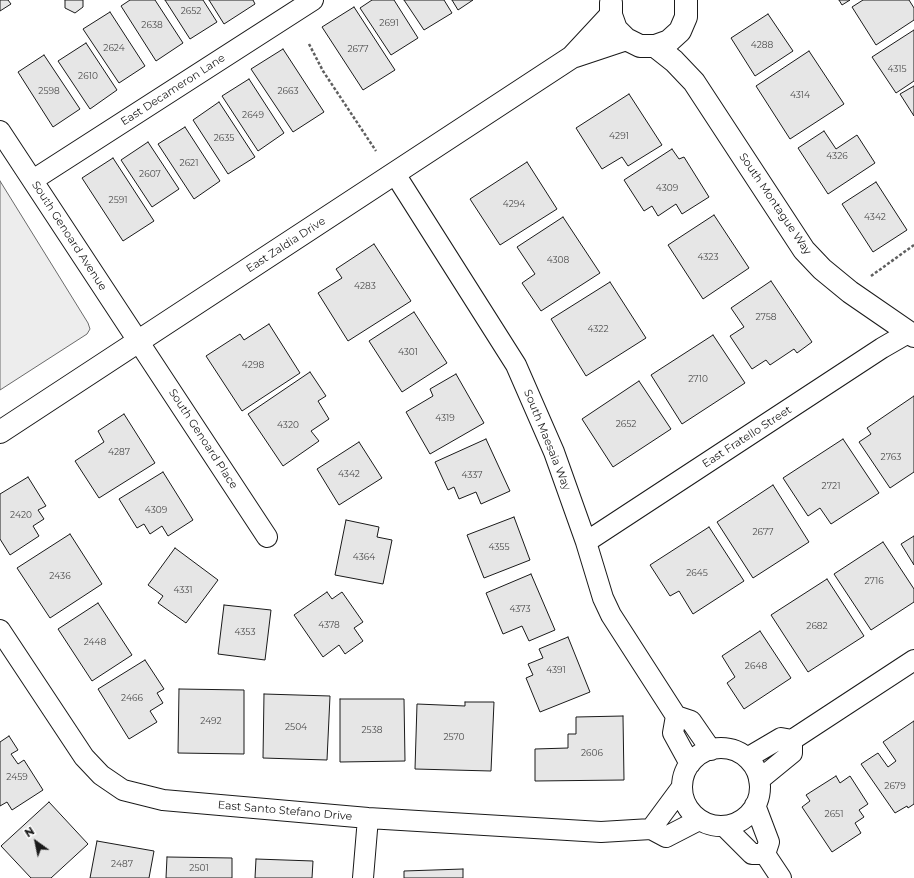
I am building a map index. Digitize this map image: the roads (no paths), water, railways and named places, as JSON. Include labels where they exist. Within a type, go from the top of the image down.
[{"type":"street","name":"East Decameron Lane","points":[[33,180],[313,0]]},
{"type":"street","points":[[611,8],[616,29],[626,39],[640,46],[655,46],[669,41],[680,31],[686,17],[687,1]]},
{"type":"street","name":"East Zaldia Drive","points":[[572,57],[611,8]]},
{"type":"street","name":"South Montague Way","points":[[680,31],[684,55],[694,82]]},
{"type":"street","name":"East Zaldia Drive","points":[[0,432],[572,57],[626,39]]},
{"type":"street","name":"South Montague Way","points":[[655,46],[674,61],[694,82],[804,250],[822,269],[850,292],[911,334]]},
{"type":"street","name":"South Genoard Avenue","points":[[0,131],[138,342]]},
{"type":"street","name":"South Maesaia Way","points":[[395,174],[516,365],[554,452],[604,598],[612,615],[676,716],[690,721],[711,750]]},
{"type":"street","name":"East Fratello Street","points":[[586,542],[882,348],[911,334]]},
{"type":"street","name":"South Genoard Place","points":[[138,342],[267,537]]},
{"type":"street","name":"East Santo Stefano Drive","points":[[0,630],[84,757],[101,775],[123,790],[163,800],[368,818],[601,832],[651,828],[666,836],[699,820]]},
{"type":"street","points":[[747,758],[780,738],[792,740],[914,660]]},
{"type":"street","points":[[676,716],[673,733],[690,764]]},
{"type":"street","points":[[759,780],[792,753],[792,740]]},
{"type":"street","points":[[723,748],[736,751],[747,758],[755,768],[759,780],[759,793],[756,805],[748,816],[737,823],[724,826],[711,825],[699,820],[690,811],[684,800],[682,787],[684,775],[690,764],[699,755],[711,750],[723,748]]},
{"type":"street","points":[[651,828],[682,787]]},
{"type":"street","points":[[756,805],[769,842],[765,854]]},
{"type":"street","points":[[363,878],[368,818]]},
{"type":"street","points":[[724,826],[752,854],[765,854]]},
{"type":"street","points":[[765,854],[781,878]]}]
